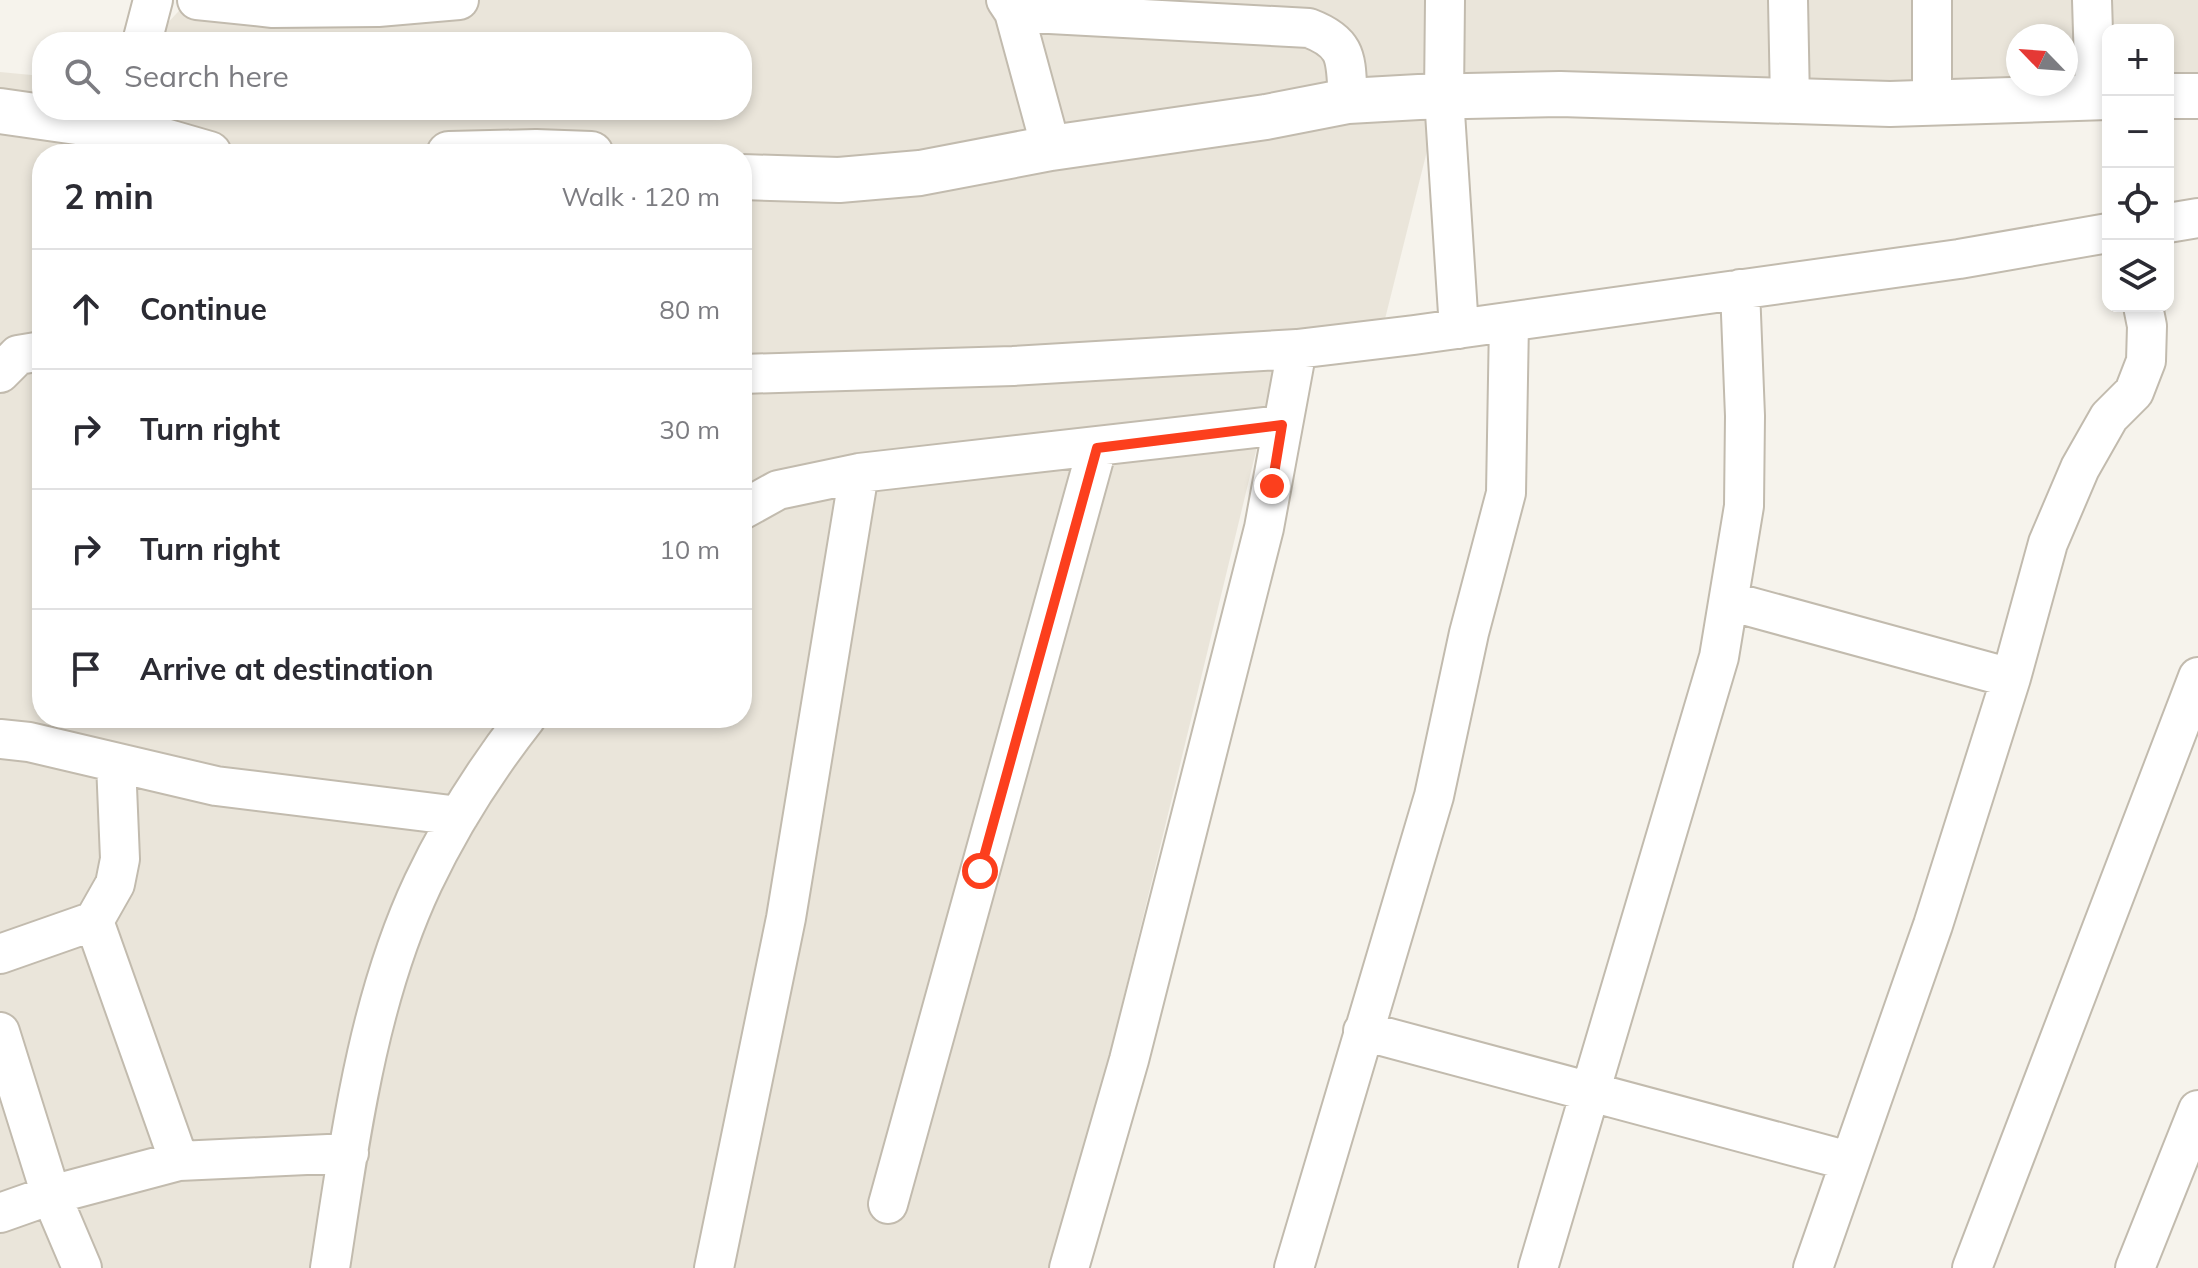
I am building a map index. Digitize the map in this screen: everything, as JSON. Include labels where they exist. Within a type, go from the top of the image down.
[{"type":"street","points":[[145,32],[153,0]]},
{"type":"street","points":[[197,0],[288,8],[378,7],[459,0]]},
{"type":"street","points":[[1445,0],[1444,97],[1459,329]]},
{"type":"street","points":[[1788,0],[1790,101]]},
{"type":"street","points":[[1932,0],[1932,103]]},
{"type":"street","points":[[752,177],[839,180],[920,173],[1051,148],[1251,119],[1348,101],[1560,94],[1932,103],[2102,97],[2092,0]]},
{"type":"street","points":[[1051,148],[1010,6],[1164,10],[1309,28],[1332,36],[1344,56],[1348,101]]},
{"type":"street","points":[[2174,96],[2198,96]]},
{"type":"street","points":[[0,111],[32,113]]},
{"type":"street","points":[[123,120],[181,144]]},
{"type":"street","points":[[2174,222],[2198,218]]},
{"type":"street","points":[[752,374],[1013,366],[1297,349],[1959,259],[2102,234]]},
{"type":"street","points":[[1538,1268],[1719,657],[1744,506],[1745,416],[1740,289]]},
{"type":"street","points":[[1813,1268],[1933,925],[2011,678],[2048,543],[2080,468],[2109,417],[2134,392],[2146,361],[2144,312]]},
{"type":"street","points":[[1294,1268],[1434,796],[1469,633],[1506,493],[1509,322]]},
{"type":"street","points":[[1069,1268],[1133,1045],[1260,544],[1297,349]]},
{"type":"street","points":[[0,373],[18,355],[32,353]]},
{"type":"street","points":[[752,504],[778,490],[859,473],[1282,425]]},
{"type":"street","points":[[888,1204],[1097,448]]},
{"type":"street","points":[[714,1268],[786,918],[859,473]]},
{"type":"street","points":[[1729,601],[2011,678]]},
{"type":"street","points":[[1972,1268],[2198,677]]},
{"type":"street","points":[[330,1268],[349,1153],[385,986],[423,883],[487,769],[518,728]]},
{"type":"street","points":[[0,739],[29,742],[216,786],[459,816]]},
{"type":"street","points":[[116,763],[120,859],[111,905],[179,1161]]},
{"type":"street","points":[[0,954],[111,905]]},
{"type":"street","points":[[1363,1031],[1849,1161]]},
{"type":"street","points":[[0,1032],[51,1195],[82,1268]]},
{"type":"street","points":[[2135,1268],[2198,1110]]},
{"type":"street","points":[[0,1213],[51,1195],[179,1161],[349,1153]]},
{"type":"shaded area","points":[[189,0],[2198,0],[2198,82],[2174,83],[2174,24],[2102,24],[2102,86],[2078,87],[2078,24],[2006,24],[2006,90],[1436,115],[1382,331],[1273,381],[1058,1268],[0,1268],[0,72],[32,75],[32,120],[752,120],[752,32],[159,32]]},
{"type":"route","points":[[980,871],[1097,448],[1282,425],[1272,486]]}]
